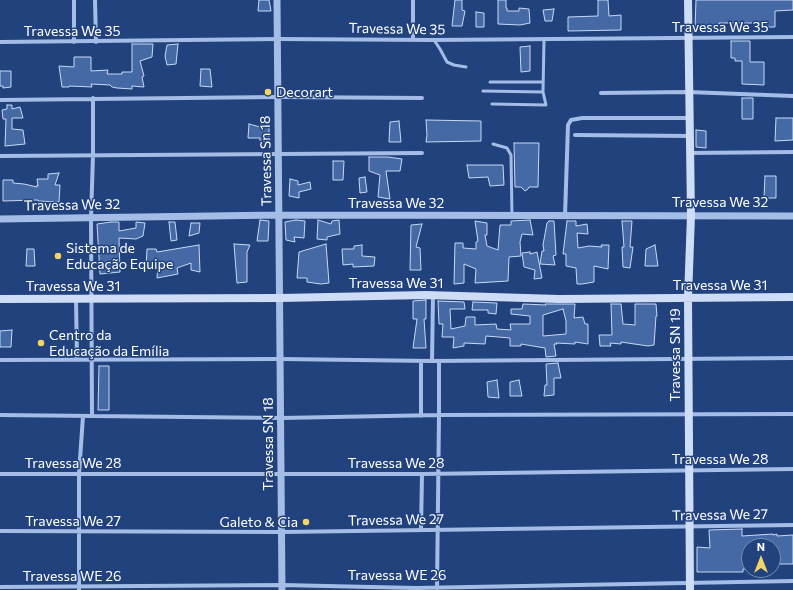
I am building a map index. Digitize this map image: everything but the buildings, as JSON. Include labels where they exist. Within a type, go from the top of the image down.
[{"type":"main road","name":"Travessa SN 19","points":[[688,0],[687,38],[691,215],[688,298],[690,587]]},
{"type":"main road","name":"Travessa We 31","points":[[0,299],[433,296],[559,299],[793,297]]},
{"type":"street","points":[[74,0],[74,42]]},
{"type":"street","points":[[95,0],[96,42]]},
{"type":"street","name":"Travessa Sn 18","points":[[277,0],[280,298]]},
{"type":"street","points":[[413,0],[413,40]]},
{"type":"street","name":"Travessa We 35","points":[[0,42],[96,42],[278,38],[544,40],[793,37]]},
{"type":"street","points":[[601,93],[688,92],[793,96]]},
{"type":"street","points":[[0,100],[277,97],[422,98]]},
{"type":"street","points":[[92,416],[91,218],[93,98]]},
{"type":"street","points":[[565,216],[568,122],[574,118],[690,118]]},
{"type":"street","points":[[575,135],[690,136]]},
{"type":"street","points":[[690,153],[793,152]]},
{"type":"street","points":[[0,156],[422,153]]},
{"type":"street","name":"Travessa We 32","points":[[0,219],[280,216],[793,216]]},
{"type":"street","points":[[432,361],[433,296]]},
{"type":"street","points":[[76,298],[77,360]]},
{"type":"street","name":"Travessa SN 18","points":[[280,298],[282,588]]},
{"type":"street","points":[[0,360],[281,359],[439,361],[793,358]]},
{"type":"street","points":[[421,361],[421,416]]},
{"type":"street","points":[[437,588],[440,415],[439,361]]},
{"type":"street","points":[[0,415],[281,418],[440,415],[793,414]]},
{"type":"street","points":[[79,588],[79,474],[83,416]]},
{"type":"street","name":"Travessa We 28","points":[[0,474],[438,474],[793,469]]},
{"type":"street","points":[[420,530],[422,474]]},
{"type":"street","name":"Travessa We 27","points":[[0,532],[282,532],[793,525]]},
{"type":"street","name":"Travessa WE 26","points":[[0,587],[416,589],[690,587],[793,581]]},
{"type":"lane","points":[[434,40],[447,62],[466,67]]},
{"type":"lane","points":[[492,104],[545,105],[543,82],[544,40]]},
{"type":"lane","points":[[490,82],[543,82]]},
{"type":"lane","points":[[483,91],[544,92]]},
{"type":"lane","points":[[493,144],[507,148],[511,155],[512,216]]},
{"type":"place","name":"Decorart","points":[[268,92]]},
{"type":"place","name":"Sistema de Educação Equipe","points":[[58,256]]},
{"type":"place","name":"Centro da Educação da Emília","points":[[41,343]]},
{"type":"place","name":"Galeto & Cia","points":[[306,522]]}]
